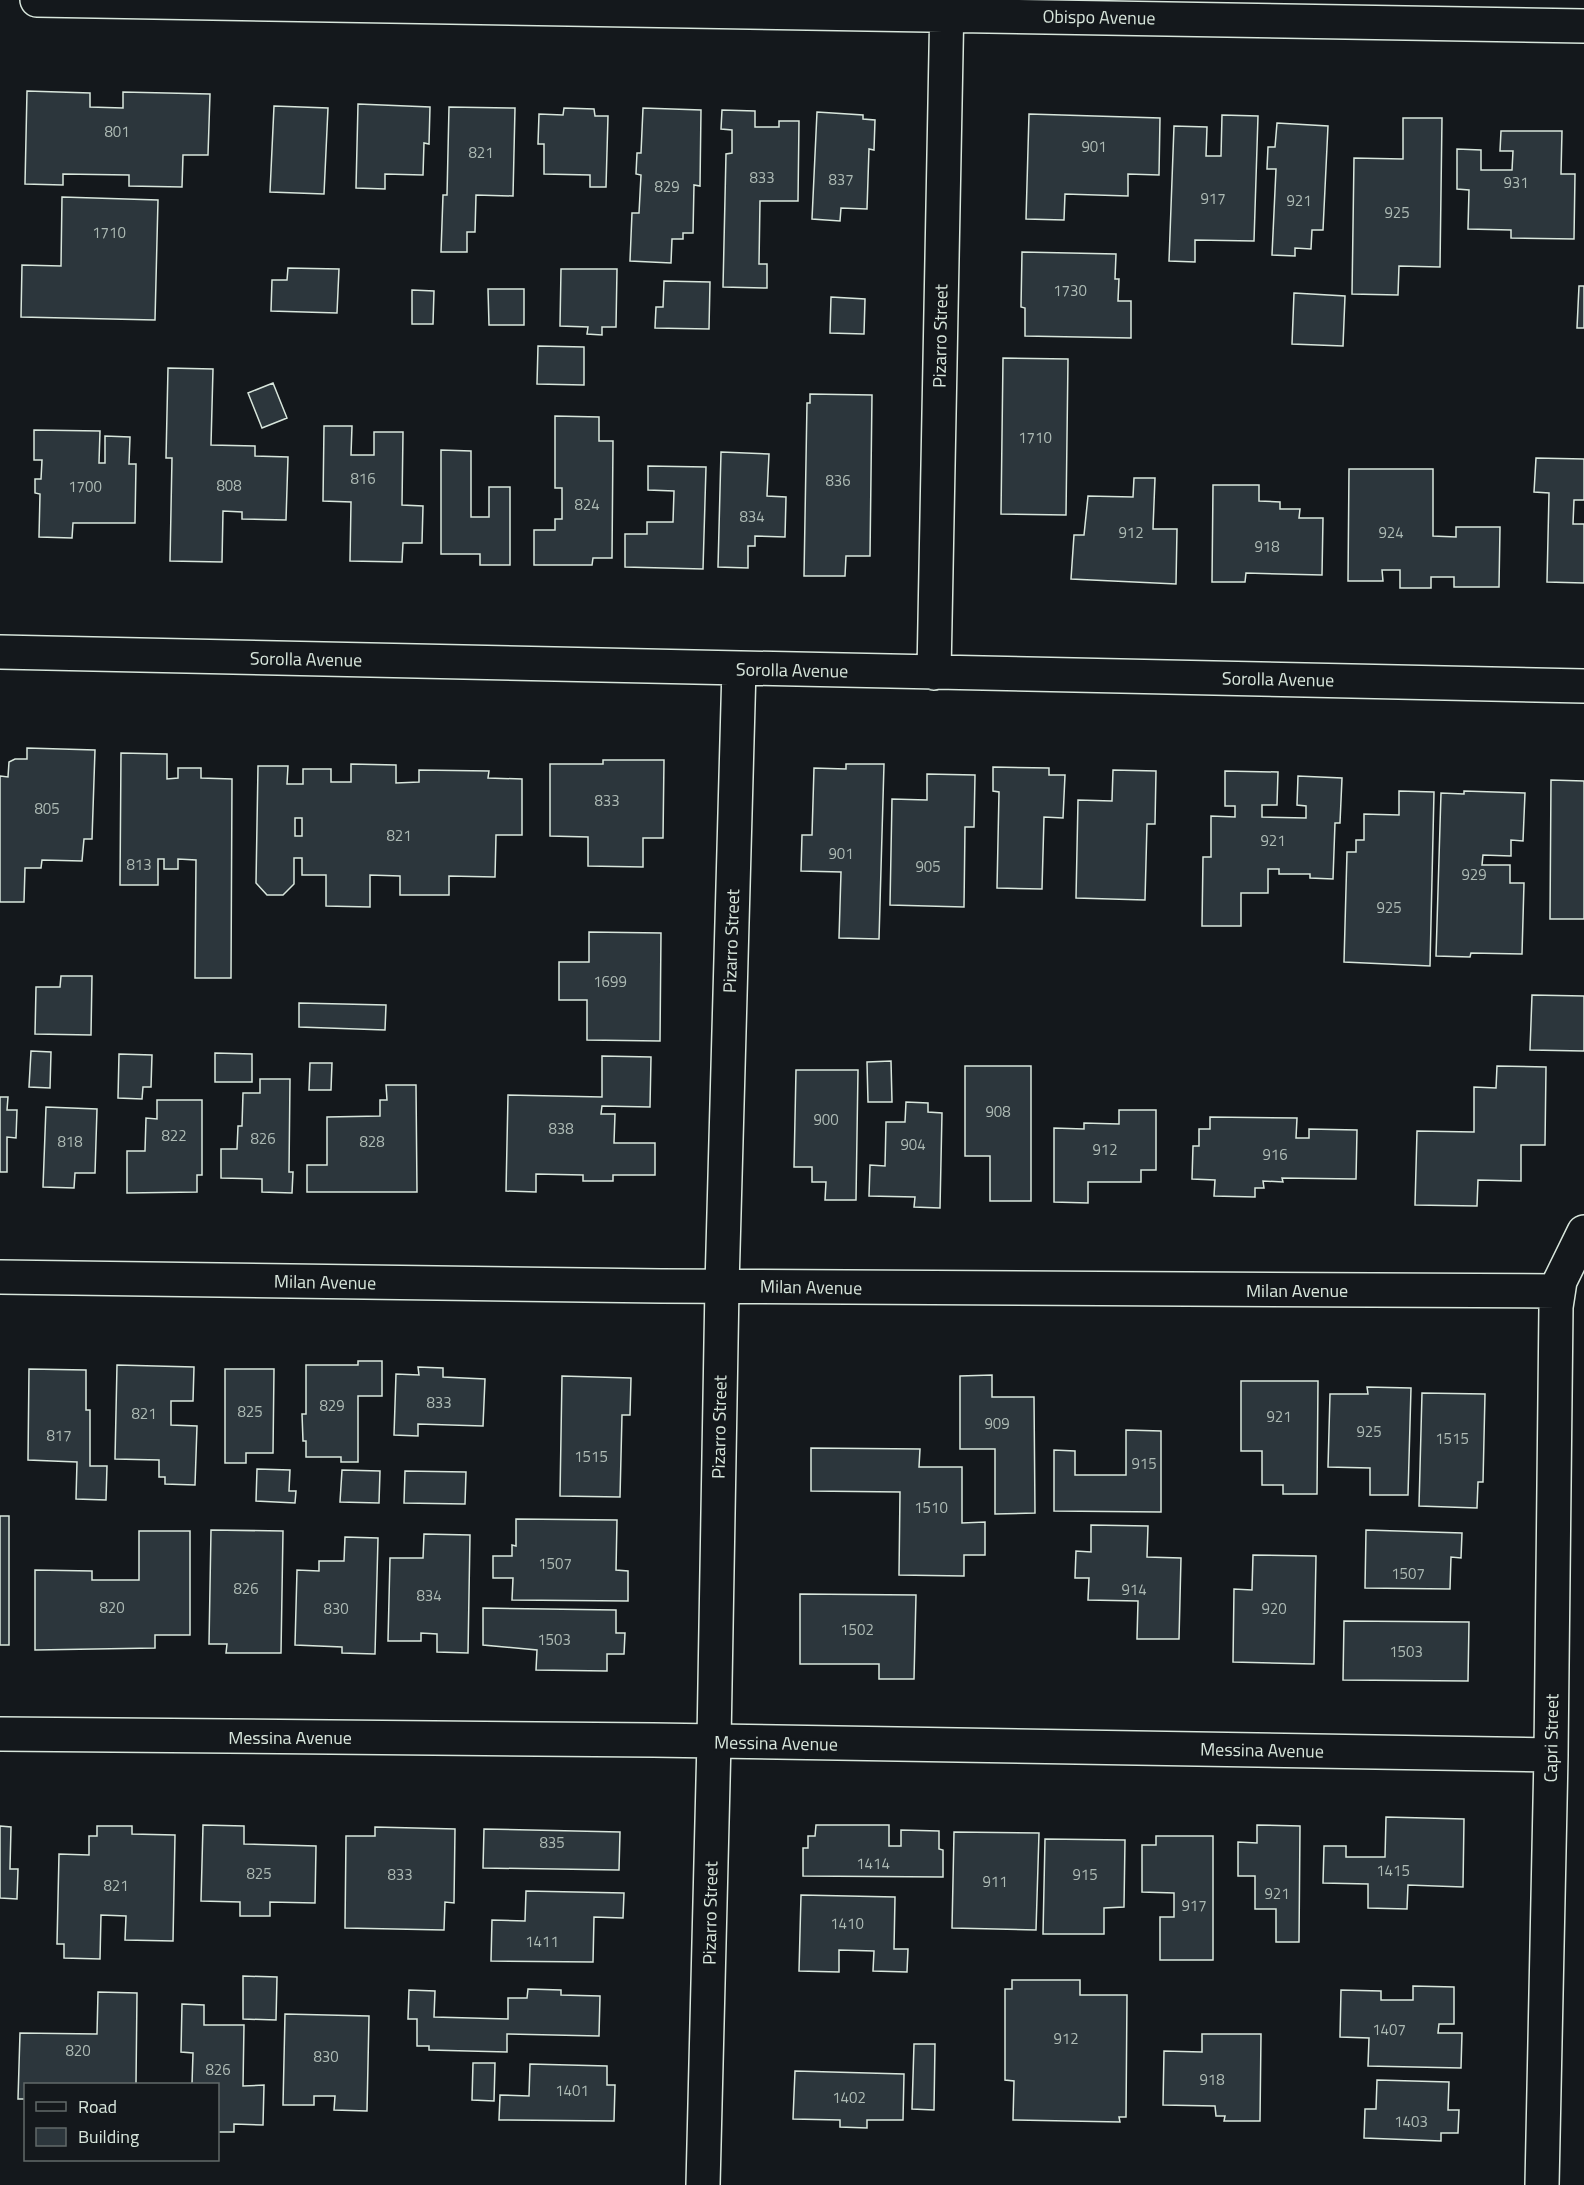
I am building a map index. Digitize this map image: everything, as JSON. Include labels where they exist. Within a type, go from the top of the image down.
[{"type":"street","name":"Obispo Avenue","points":[[37,0],[946,7],[1584,26]]},
{"type":"street","name":"Pizarro Street","points":[[934,673],[946,7]]},
{"type":"street","name":"Sorolla Avenue","points":[[0,652],[1584,686]]},
{"type":"street","name":"Pizarro Street","points":[[703,2185],[722,1286],[739,668]]},
{"type":"street","points":[[1557,1292],[1567,1263],[1584,1232]]},
{"type":"street","name":"Milan Avenue","points":[[0,1278],[1557,1292]]},
{"type":"street","name":"Capri Street","points":[[1542,2185],[1557,1292]]},
{"type":"street","name":"Messina Avenue","points":[[0,1734],[714,1741],[1551,1755]]},
{"type":"building","points":[[27,91],[90,93],[90,107],[123,108],[123,92],[210,94],[208,155],[183,155],[182,187],[129,186],[129,175],[63,174],[63,185],[25,184]]},
{"type":"building","points":[[358,104],[430,107],[429,144],[424,143],[423,175],[385,174],[385,189],[356,188]]},
{"type":"building","points":[[274,106],[328,108],[324,194],[270,192]]},
{"type":"building","points":[[449,107],[515,108],[513,196],[476,195],[475,232],[467,232],[467,252],[441,252],[443,195],[447,195]]},
{"type":"building","points":[[564,108],[594,109],[595,116],[608,116],[606,187],[590,187],[590,175],[544,174],[544,144],[538,144],[539,114],[563,115]]},
{"type":"building","points":[[643,108],[701,110],[700,186],[694,185],[693,233],[683,233],[683,239],[672,239],[671,263],[630,261],[632,213],[639,213],[641,175],[636,174],[637,153],[641,153]]},
{"type":"building","points":[[722,110],[755,111],[755,127],[779,127],[779,121],[799,121],[798,201],[760,201],[759,264],[767,264],[767,288],[723,287],[726,154],[732,153],[732,130],[721,129]]},
{"type":"building","points":[[817,112],[863,115],[863,119],[875,120],[874,150],[869,149],[867,209],[841,208],[840,221],[812,219]]},
{"type":"building","points":[[1029,114],[1160,118],[1159,175],[1128,174],[1128,196],[1065,194],[1064,220],[1026,219]]},
{"type":"building","points":[[1222,115],[1258,116],[1254,241],[1195,240],[1195,262],[1169,261],[1174,126],[1207,127],[1206,156],[1221,156]]},
{"type":"building","points":[[1403,118],[1442,118],[1440,267],[1399,266],[1398,295],[1352,294],[1354,158],[1403,159]]},
{"type":"building","points":[[1277,123],[1328,126],[1323,230],[1312,230],[1311,249],[1295,248],[1295,256],[1272,255],[1276,169],[1267,169],[1268,147],[1275,147]]},
{"type":"building","points":[[1501,131],[1562,131],[1561,174],[1575,174],[1574,239],[1511,238],[1511,230],[1468,229],[1469,190],[1457,189],[1457,149],[1481,150],[1481,170],[1512,170],[1513,151],[1500,151]]},
{"type":"building","points":[[62,197],[158,200],[155,320],[21,317],[22,265],[61,266]]},
{"type":"building","points":[[1022,252],[1116,254],[1115,279],[1119,279],[1118,301],[1131,301],[1131,338],[1025,336],[1025,308],[1021,307]]},
{"type":"building","points":[[288,268],[339,269],[337,313],[271,311],[272,280],[287,280]]},
{"type":"building","points":[[561,269],[617,269],[616,327],[602,327],[602,335],[587,334],[588,327],[560,326]]},
{"type":"building","points":[[664,281],[710,282],[709,329],[655,328],[656,307],[663,307]]},
{"type":"building","points":[[1579,286],[1584,286],[1584,328],[1577,328]]},
{"type":"building","points":[[488,289],[524,289],[524,325],[489,325]]},
{"type":"building","points":[[412,290],[434,291],[433,324],[412,324]]},
{"type":"building","points":[[1294,293],[1345,296],[1343,346],[1292,344]]},
{"type":"building","points":[[831,297],[865,299],[864,334],[830,333]]},
{"type":"building","points":[[538,346],[584,347],[584,385],[537,384]]},
{"type":"building","points":[[1003,358],[1068,359],[1066,515],[1001,514]]},
{"type":"building","points":[[168,368],[213,369],[211,445],[255,446],[255,456],[288,457],[286,520],[242,519],[242,512],[223,511],[222,562],[170,561],[172,458],[166,458]]},
{"type":"building","points":[[273,383],[287,418],[262,428],[248,393]]},
{"type":"building","points":[[810,394],[872,395],[870,556],[846,556],[845,576],[804,576],[807,403],[810,403]]},
{"type":"building","points":[[555,416],[599,417],[599,441],[613,441],[612,558],[593,558],[592,565],[534,565],[534,530],[555,530],[555,519],[562,519],[562,488],[555,488]]},
{"type":"building","points":[[324,426],[352,426],[351,455],[374,455],[374,432],[403,432],[402,505],[423,506],[422,543],[403,543],[402,562],[350,561],[351,502],[323,501]]},
{"type":"building","points":[[34,430],[100,431],[99,463],[105,463],[105,436],[130,437],[129,464],[136,464],[135,523],[73,523],[72,538],[39,537],[40,494],[35,493],[35,479],[41,479],[42,460],[34,460]]},
{"type":"building","points":[[441,450],[471,451],[471,517],[489,517],[489,487],[510,487],[510,565],[480,565],[480,554],[441,554]]},
{"type":"building","points":[[721,452],[769,454],[767,496],[786,497],[785,537],[755,536],[755,546],[748,546],[748,568],[718,567]]},
{"type":"building","points":[[1536,458],[1584,459],[1584,500],[1574,500],[1573,524],[1584,524],[1584,583],[1547,582],[1549,493],[1534,492]]},
{"type":"building","points":[[648,466],[706,467],[703,569],[625,567],[625,534],[647,534],[647,522],[673,522],[674,491],[648,490]]},
{"type":"building","points":[[1349,469],[1433,469],[1433,536],[1456,537],[1456,527],[1500,527],[1499,587],[1454,587],[1454,577],[1431,577],[1431,588],[1400,588],[1400,570],[1382,570],[1383,581],[1348,581]]},
{"type":"building","points":[[1134,478],[1155,478],[1153,529],[1177,529],[1176,584],[1071,579],[1074,535],[1084,535],[1088,496],[1133,497]]},
{"type":"building","points":[[1213,485],[1259,485],[1259,501],[1280,502],[1280,509],[1300,509],[1299,518],[1323,518],[1322,575],[1246,573],[1245,582],[1212,582]]},
{"type":"building","points":[[27,748],[95,750],[92,839],[84,839],[82,861],[42,860],[41,868],[25,868],[24,902],[0,902],[0,776],[8,777],[9,762],[15,759],[27,759]]},
{"type":"building","points":[[121,753],[167,754],[167,779],[178,778],[178,768],[201,768],[201,778],[232,779],[231,978],[195,978],[196,860],[178,859],[178,869],[164,869],[164,859],[158,859],[158,885],[120,885]]},
{"type":"building","points":[[603,760],[664,760],[663,838],[643,838],[643,867],[588,866],[588,837],[550,836],[550,764],[603,764]]},
{"type":"building","points":[[351,764],[396,765],[396,783],[419,782],[419,770],[489,771],[488,778],[522,779],[522,835],[496,835],[495,877],[449,876],[449,895],[400,895],[400,876],[370,875],[370,907],[326,906],[326,875],[302,875],[302,858],[294,858],[294,884],[283,895],[267,895],[256,883],[258,766],[288,766],[287,784],[303,784],[303,769],[331,769],[331,782],[351,782]],"holes":[[[295,818],[302,818],[302,836],[295,836]]]},
{"type":"building","points":[[846,764],[884,764],[879,939],[839,938],[841,872],[801,871],[802,835],[812,835],[814,768],[846,769]]},
{"type":"building","points":[[993,767],[1049,768],[1049,775],[1065,775],[1063,818],[1044,817],[1042,889],[997,888],[999,792],[993,791]]},
{"type":"building","points":[[1113,770],[1156,771],[1155,824],[1147,824],[1145,900],[1076,898],[1078,800],[1112,801]]},
{"type":"building","points":[[1225,771],[1278,772],[1277,805],[1262,805],[1262,817],[1306,818],[1306,806],[1297,805],[1298,776],[1342,778],[1340,823],[1335,823],[1333,879],[1310,878],[1310,874],[1279,874],[1279,869],[1268,869],[1268,893],[1241,893],[1241,926],[1202,926],[1203,857],[1211,857],[1211,816],[1235,817],[1235,806],[1225,806]]},
{"type":"building","points":[[927,774],[975,775],[974,827],[965,827],[964,907],[890,905],[892,799],[927,800]]},
{"type":"building","points":[[1551,780],[1584,781],[1584,919],[1550,919]]},
{"type":"building","points":[[1399,791],[1434,792],[1430,966],[1344,962],[1347,852],[1356,852],[1356,840],[1364,840],[1364,814],[1399,815]]},
{"type":"building","points":[[1464,791],[1525,793],[1523,841],[1511,840],[1511,856],[1483,855],[1482,865],[1510,865],[1510,883],[1524,883],[1522,954],[1471,953],[1470,957],[1436,956],[1441,793],[1464,794]]},
{"type":"building","points":[[589,932],[661,933],[660,1041],[587,1040],[587,1000],[559,1000],[559,962],[589,962]]},
{"type":"building","points":[[61,976],[92,976],[91,1035],[35,1034],[36,987],[60,987]]},
{"type":"building","points":[[1532,995],[1584,996],[1584,1051],[1530,1050]]},
{"type":"building","points":[[299,1003],[386,1005],[385,1030],[299,1027]]},
{"type":"building","points":[[31,1051],[51,1052],[50,1088],[29,1087]]},
{"type":"building","points":[[215,1053],[252,1054],[252,1082],[215,1082]]},
{"type":"building","points":[[119,1054],[152,1055],[151,1087],[143,1087],[142,1099],[118,1098]]},
{"type":"building","points":[[602,1056],[651,1057],[650,1107],[602,1106],[601,1114],[615,1114],[614,1143],[655,1143],[655,1175],[613,1175],[613,1181],[583,1181],[583,1175],[536,1174],[536,1192],[506,1191],[508,1095],[602,1097]]},
{"type":"building","points":[[891,1061],[892,1102],[868,1102],[867,1062]]},
{"type":"building","points":[[310,1063],[332,1063],[331,1090],[309,1090]]},
{"type":"building","points":[[965,1066],[1031,1066],[1031,1201],[990,1201],[990,1156],[965,1156]]},
{"type":"building","points":[[1497,1066],[1546,1067],[1545,1145],[1521,1145],[1521,1181],[1478,1180],[1477,1206],[1415,1205],[1417,1131],[1474,1132],[1474,1087],[1496,1088]]},
{"type":"building","points":[[796,1070],[858,1070],[856,1200],[825,1200],[826,1182],[812,1182],[812,1167],[794,1167]]},
{"type":"building","points":[[260,1079],[290,1079],[289,1172],[293,1172],[292,1193],[262,1192],[262,1179],[221,1178],[221,1149],[237,1149],[238,1126],[242,1126],[243,1093],[260,1093]]},
{"type":"building","points":[[386,1085],[416,1085],[417,1192],[307,1192],[307,1165],[327,1165],[327,1117],[380,1116],[380,1100],[387,1100]]},
{"type":"building","points":[[0,1097],[8,1097],[7,1110],[17,1110],[16,1138],[7,1137],[7,1172],[0,1172]]},
{"type":"building","points":[[157,1100],[202,1100],[202,1175],[197,1175],[197,1192],[127,1193],[127,1151],[145,1151],[146,1118],[157,1119]]},
{"type":"building","points":[[906,1102],[928,1103],[928,1112],[942,1113],[940,1208],[914,1207],[915,1197],[869,1196],[870,1165],[885,1166],[886,1122],[905,1122]]},
{"type":"building","points":[[46,1107],[97,1109],[95,1173],[75,1173],[74,1188],[43,1187]]},
{"type":"building","points":[[1119,1110],[1156,1110],[1156,1170],[1141,1170],[1141,1182],[1088,1182],[1088,1203],[1054,1202],[1054,1128],[1084,1129],[1084,1123],[1119,1124]]},
{"type":"building","points":[[1210,1117],[1297,1118],[1296,1138],[1309,1138],[1309,1129],[1357,1130],[1356,1179],[1282,1178],[1283,1182],[1263,1181],[1264,1188],[1255,1188],[1255,1197],[1214,1196],[1215,1180],[1192,1179],[1193,1146],[1199,1146],[1199,1129],[1210,1129]]},
{"type":"building","points":[[358,1361],[382,1361],[382,1396],[358,1396],[358,1462],[341,1462],[341,1457],[306,1457],[302,1414],[306,1414],[306,1365],[358,1365]]},
{"type":"building","points":[[117,1365],[194,1367],[193,1401],[171,1401],[171,1425],[197,1426],[195,1485],[165,1484],[165,1477],[159,1477],[159,1460],[115,1459]]},
{"type":"building","points":[[418,1367],[443,1368],[443,1377],[485,1379],[483,1426],[418,1424],[418,1436],[394,1435],[396,1374],[419,1375]]},
{"type":"building","points":[[29,1369],[86,1370],[86,1410],[90,1410],[90,1466],[107,1466],[106,1500],[76,1499],[77,1462],[28,1460]]},
{"type":"building","points":[[225,1369],[274,1369],[273,1453],[246,1453],[246,1463],[225,1463]]},
{"type":"building","points":[[992,1375],[992,1397],[1034,1397],[1035,1513],[995,1514],[995,1449],[960,1449],[960,1376]]},
{"type":"building","points":[[562,1376],[631,1378],[630,1415],[622,1415],[620,1497],[560,1496]]},
{"type":"building","points":[[1241,1381],[1318,1381],[1317,1494],[1283,1494],[1283,1485],[1262,1485],[1262,1451],[1241,1451]]},
{"type":"building","points":[[1367,1387],[1411,1388],[1408,1495],[1370,1495],[1370,1468],[1328,1467],[1330,1394],[1368,1394]]},
{"type":"building","points":[[1422,1393],[1485,1394],[1483,1482],[1478,1482],[1477,1508],[1419,1506]]},
{"type":"building","points":[[1126,1430],[1161,1431],[1161,1512],[1054,1511],[1054,1450],[1075,1451],[1075,1475],[1126,1475]]},
{"type":"building","points":[[811,1448],[920,1449],[919,1467],[962,1467],[962,1523],[985,1522],[985,1555],[964,1555],[964,1576],[899,1575],[900,1492],[811,1491]]},
{"type":"building","points":[[257,1469],[290,1470],[289,1491],[296,1491],[295,1503],[256,1501]]},
{"type":"building","points":[[342,1470],[380,1471],[379,1503],[340,1502]]},
{"type":"building","points":[[405,1471],[466,1472],[465,1504],[404,1503]]},
{"type":"building","points":[[0,1516],[9,1516],[9,1645],[0,1645]]},
{"type":"building","points":[[516,1519],[617,1520],[616,1570],[628,1571],[628,1601],[512,1600],[513,1578],[493,1578],[493,1556],[512,1556],[512,1545],[516,1546]]},
{"type":"building","points":[[1091,1525],[1148,1526],[1147,1557],[1181,1558],[1179,1639],[1137,1639],[1138,1601],[1088,1600],[1089,1578],[1075,1578],[1076,1551],[1091,1552]]},
{"type":"building","points":[[211,1530],[283,1531],[281,1653],[226,1653],[227,1644],[209,1644]]},
{"type":"building","points":[[1366,1530],[1462,1533],[1461,1558],[1451,1557],[1450,1589],[1365,1588]]},
{"type":"building","points":[[139,1531],[190,1531],[190,1635],[155,1635],[155,1648],[35,1650],[35,1570],[92,1571],[92,1580],[139,1580]]},
{"type":"building","points":[[424,1534],[470,1535],[468,1653],[437,1652],[437,1634],[421,1633],[421,1641],[388,1641],[390,1558],[423,1558]]},
{"type":"building","points":[[345,1537],[378,1538],[375,1654],[342,1653],[342,1647],[295,1645],[297,1570],[319,1571],[319,1561],[344,1561]]},
{"type":"building","points":[[1253,1555],[1316,1556],[1314,1664],[1233,1662],[1234,1589],[1252,1590]]},
{"type":"building","points":[[800,1594],[916,1595],[914,1679],[879,1679],[879,1664],[800,1664]]},
{"type":"building","points":[[483,1608],[616,1610],[616,1633],[625,1633],[624,1654],[607,1654],[607,1671],[536,1670],[537,1650],[483,1645]]},
{"type":"building","points":[[1344,1621],[1469,1622],[1468,1681],[1343,1680]]},
{"type":"building","points":[[1386,1817],[1464,1819],[1463,1887],[1408,1885],[1407,1909],[1368,1908],[1368,1884],[1323,1883],[1324,1846],[1346,1846],[1346,1857],[1385,1857]]},
{"type":"building","points":[[203,1825],[244,1826],[244,1844],[316,1846],[315,1903],[270,1902],[270,1916],[240,1916],[240,1902],[201,1901]]},
{"type":"building","points":[[816,1825],[889,1825],[889,1846],[901,1846],[901,1830],[939,1831],[939,1849],[943,1850],[943,1877],[803,1876],[803,1848],[808,1848],[808,1836],[815,1836]]},
{"type":"building","points":[[1257,1825],[1300,1826],[1299,1942],[1276,1942],[1276,1909],[1255,1909],[1255,1876],[1238,1876],[1238,1842],[1257,1843]]},
{"type":"building","points":[[0,1826],[11,1827],[10,1869],[18,1869],[17,1899],[0,1898]]},
{"type":"building","points":[[97,1826],[132,1826],[132,1834],[175,1835],[173,1941],[125,1940],[126,1916],[101,1915],[100,1959],[64,1958],[64,1944],[57,1944],[59,1854],[89,1855],[89,1836],[97,1836]]},
{"type":"building","points":[[375,1827],[455,1829],[454,1903],[445,1902],[444,1930],[345,1928],[346,1836],[375,1836]]},
{"type":"building","points":[[484,1829],[620,1832],[619,1870],[483,1868]]},
{"type":"building","points":[[954,1832],[1039,1833],[1036,1930],[952,1928]]},
{"type":"building","points":[[1156,1836],[1213,1836],[1213,1960],[1160,1960],[1160,1917],[1174,1917],[1174,1893],[1142,1892],[1142,1845],[1156,1845]]},
{"type":"building","points":[[1045,1839],[1125,1840],[1124,1907],[1104,1908],[1104,1934],[1043,1934]]},
{"type":"building","points":[[526,1891],[624,1893],[623,1918],[594,1917],[593,1962],[491,1961],[492,1920],[525,1921]]},
{"type":"building","points":[[801,1895],[895,1897],[894,1949],[908,1949],[907,1972],[873,1971],[874,1951],[839,1950],[839,1972],[799,1971]]},
{"type":"building","points":[[243,1976],[277,1977],[276,2020],[243,2019]]},
{"type":"building","points":[[1012,1980],[1080,1980],[1080,1995],[1127,1995],[1126,2117],[1119,2117],[1120,2122],[1013,2120],[1014,2081],[1005,2080],[1005,1989],[1012,1989]]},
{"type":"building","points":[[1413,1986],[1454,1987],[1454,2024],[1439,2024],[1438,2033],[1462,2033],[1461,2068],[1368,2066],[1369,2038],[1340,2037],[1341,1990],[1381,1991],[1381,2000],[1413,2000]]},
{"type":"building","points":[[528,1989],[561,1990],[561,1995],[600,1996],[599,2036],[507,2034],[507,2052],[429,2050],[429,2046],[417,2046],[417,2019],[408,2019],[409,1990],[435,1991],[434,2017],[508,2019],[508,1998],[527,1998]]},
{"type":"building","points":[[98,1992],[137,1993],[136,2083],[24,2083],[24,2099],[18,2099],[20,2033],[97,2034]]},
{"type":"building","points":[[182,2004],[204,2005],[204,2025],[244,2025],[243,2086],[264,2085],[263,2125],[234,2124],[234,2132],[219,2132],[219,2083],[192,2083],[193,2053],[181,2052]]},
{"type":"building","points":[[285,2014],[369,2016],[367,2111],[334,2110],[335,2096],[314,2096],[314,2105],[283,2105]]},
{"type":"building","points":[[1202,2034],[1261,2034],[1260,2121],[1224,2121],[1225,2116],[1216,2116],[1215,2106],[1163,2105],[1164,2051],[1202,2052]]},
{"type":"building","points":[[914,2044],[935,2044],[934,2110],[912,2109]]},
{"type":"building","points":[[473,2063],[495,2063],[494,2101],[472,2100]]},
{"type":"building","points":[[530,2064],[607,2066],[607,2085],[615,2085],[614,2121],[499,2120],[500,2095],[529,2096]]},
{"type":"building","points":[[795,2071],[904,2074],[903,2120],[867,2120],[867,2128],[840,2127],[840,2120],[793,2119]]},
{"type":"building","points":[[1377,2080],[1449,2082],[1448,2110],[1459,2110],[1458,2133],[1441,2133],[1441,2141],[1364,2138],[1365,2109],[1376,2109]]}]
